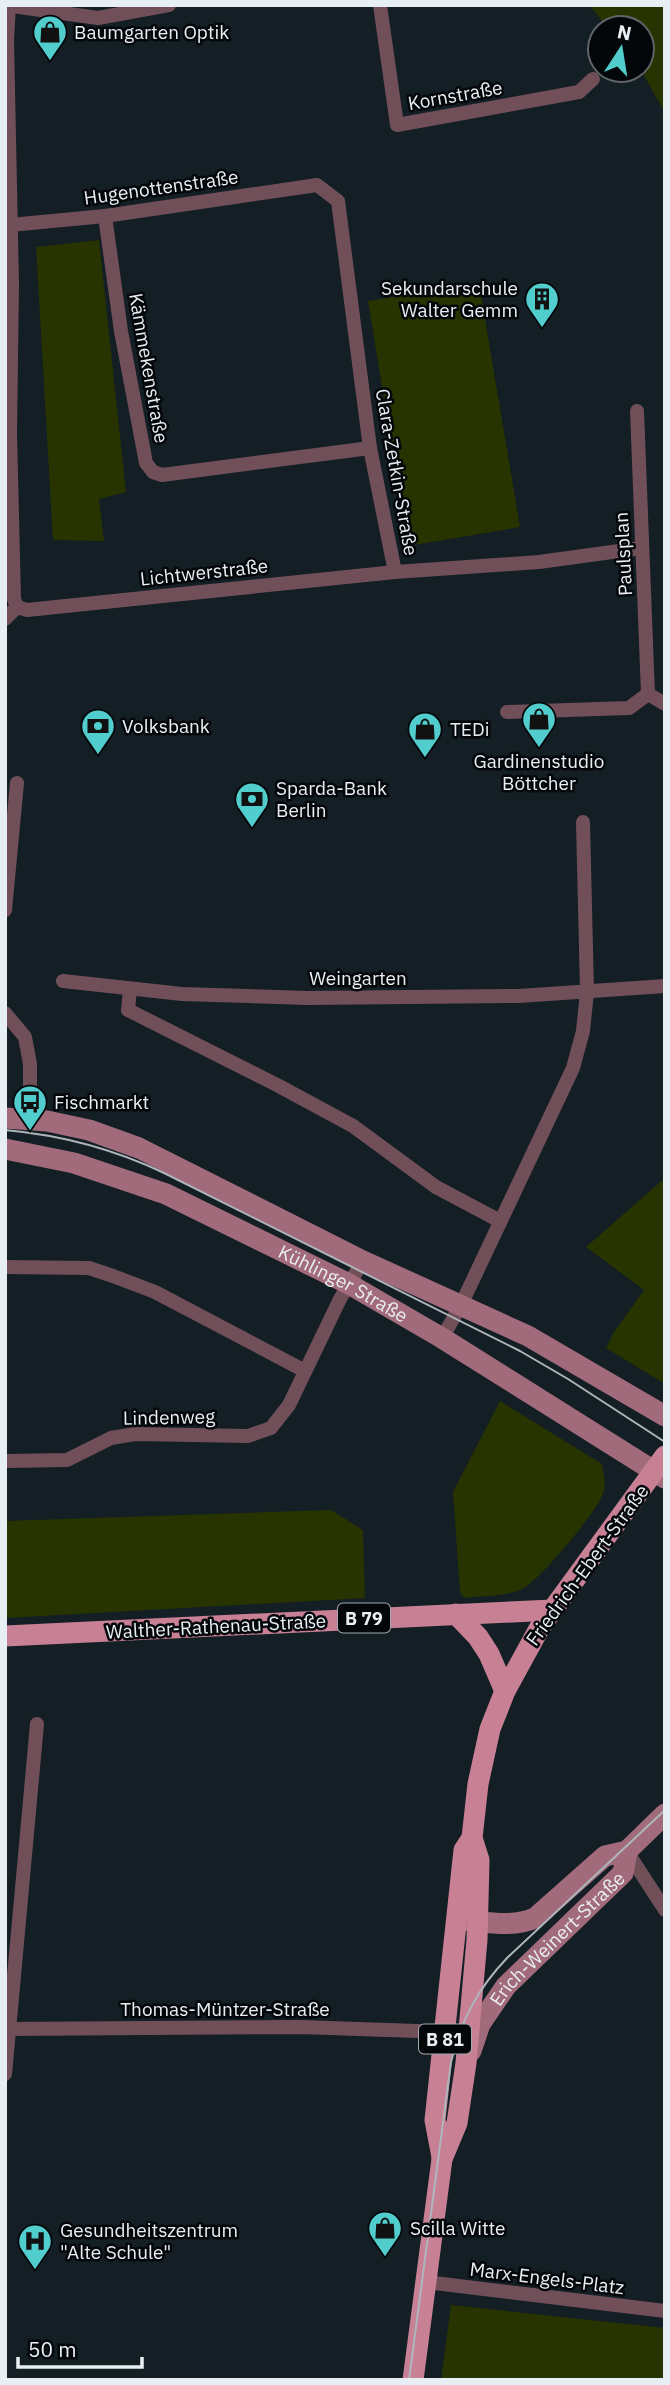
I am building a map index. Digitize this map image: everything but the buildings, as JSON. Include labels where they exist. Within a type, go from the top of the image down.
[{"type":"main road","name":"Friedrich-Ebert-Straße","points":[[442,2159],[435,2120],[446,2032],[479,1860],[472,1838],[483,1754],[490,1729],[505,1691],[526,1650],[552,1610],[661,1469]]},
{"type":"main road","name":"Walther-Rathenau-Straße","points":[[5,1636],[552,1610]]},
{"type":"main road","points":[[456,1614],[478,1637],[489,1654],[505,1691]]},
{"type":"main road","name":"Friedrich-Ebert-Straße","points":[[413,2380],[442,2159],[457,2123],[466,2063],[468,1920]]},
{"type":"street","points":[[5,620],[17,607],[10,548],[8,418],[8,5],[98,18],[169,5]]},
{"type":"street","name":"Kornstraße","points":[[380,5],[397,125],[579,93],[588,84]]},
{"type":"street","name":"Hugenottenstraße","points":[[10,225],[105,216],[317,185]]},
{"type":"street","name":"Clara-Zetkin-Straße","points":[[317,185],[338,201],[370,448],[395,572],[540,562],[641,548]]},
{"type":"street","name":"Kämmekenstraße","points":[[105,216],[121,331],[146,463],[153,472],[162,475],[370,448]]},
{"type":"street","name":"Paulsplan","points":[[637,411],[649,694]]},
{"type":"street","name":"Lichtwerstraße","points":[[17,607],[27,610],[395,572]]},
{"type":"street","points":[[507,712],[629,708],[649,694],[665,704]]},
{"type":"street","points":[[5,910],[16,783]]},
{"type":"street","points":[[442,1338],[461,1305],[573,1068],[583,1031],[587,992],[583,822]]},
{"type":"street","name":"Weingarten","points":[[63,981],[182,994],[307,998],[519,996],[665,986]]},
{"type":"street","points":[[130,989],[128,1010],[353,1126],[436,1187],[500,1221]]},
{"type":"street","points":[[5,1013],[25,1037],[30,1064],[30,1086]]},
{"type":"street","name":"Kühlinger Straße","points":[[5,1118],[47,1121],[112,1137],[139,1148],[363,1261],[528,1336],[665,1416]]},
{"type":"street","name":"Kühlinger Straße","points":[[5,1149],[74,1163],[166,1194],[349,1284],[661,1469]]},
{"type":"street","name":"Lindenweg","points":[[5,1461],[67,1460],[111,1438],[135,1434],[248,1436],[271,1428],[289,1405],[363,1261]]},
{"type":"street","points":[[5,1267],[89,1268],[113,1276],[155,1293],[305,1371]]},
{"type":"street","points":[[5,2074],[37,1724]]},
{"type":"street","name":"Erich-Weinert-Straße","points":[[468,1920],[510,1924],[535,1918],[605,1856],[624,1847],[665,1814]]},
{"type":"street","points":[[624,1847],[665,1910]]},
{"type":"street","name":"Erich-Weinert-Straße","points":[[466,2063],[480,2024],[501,1991],[623,1872],[624,1847]]},
{"type":"street","name":"Thomas-Müntzer-Straße","points":[[8,2029],[301,2027],[446,2032]]},
{"type":"street","name":"Marx-Engels-Platz","points":[[426,2283],[665,2311]]},
{"type":"green space","points":[[589,5],[665,5],[665,113],[649,84],[656,84],[656,14],[596,14]]},
{"type":"green space","points":[[99,240],[126,492],[99,499],[104,541],[53,540],[36,247]]},
{"type":"green space","points":[[479,283],[520,527],[408,546],[368,301]]},
{"type":"green space","points":[[665,1178],[665,1384],[606,1348],[644,1290],[586,1247]]},
{"type":"green space","points":[[500,1401],[602,1464],[604,1488],[597,1505],[578,1531],[530,1583],[508,1594],[464,1598],[460,1592],[453,1492]]},
{"type":"green space","points":[[331,1510],[363,1530],[365,1598],[5,1618],[5,1521]]},
{"type":"green space","points":[[451,2305],[665,2328],[665,2380],[441,2380]]},
{"type":"tram line","points":[[5,1130],[86,1144],[164,1173],[520,1351],[665,1442]]},
{"type":"tram line","points":[[409,2380],[451,2062],[466,2018],[479,1993],[508,1957],[665,1810]]},
{"type":"place","name":"Baumgarten Optik","points":[[50,62]]},
{"type":"place","name":"Sekundarschule Walter Gemm","points":[[542,329]]},
{"type":"place","name":"Gardinenstudio Böttcher","points":[[539,749]]},
{"type":"place","name":"Volksbank","points":[[98,756]]},
{"type":"place","name":"TEDi","points":[[425,759]]},
{"type":"place","name":"Sparda-Bank Berlin","points":[[252,829]]},
{"type":"place","name":"Fischmarkt","points":[[30,1132]]},
{"type":"place","name":"Scilla Witte","points":[[385,2258]]},
{"type":"place","name":"Gesundheitszentrum \"Alte Schule\"","points":[[35,2271]]}]
